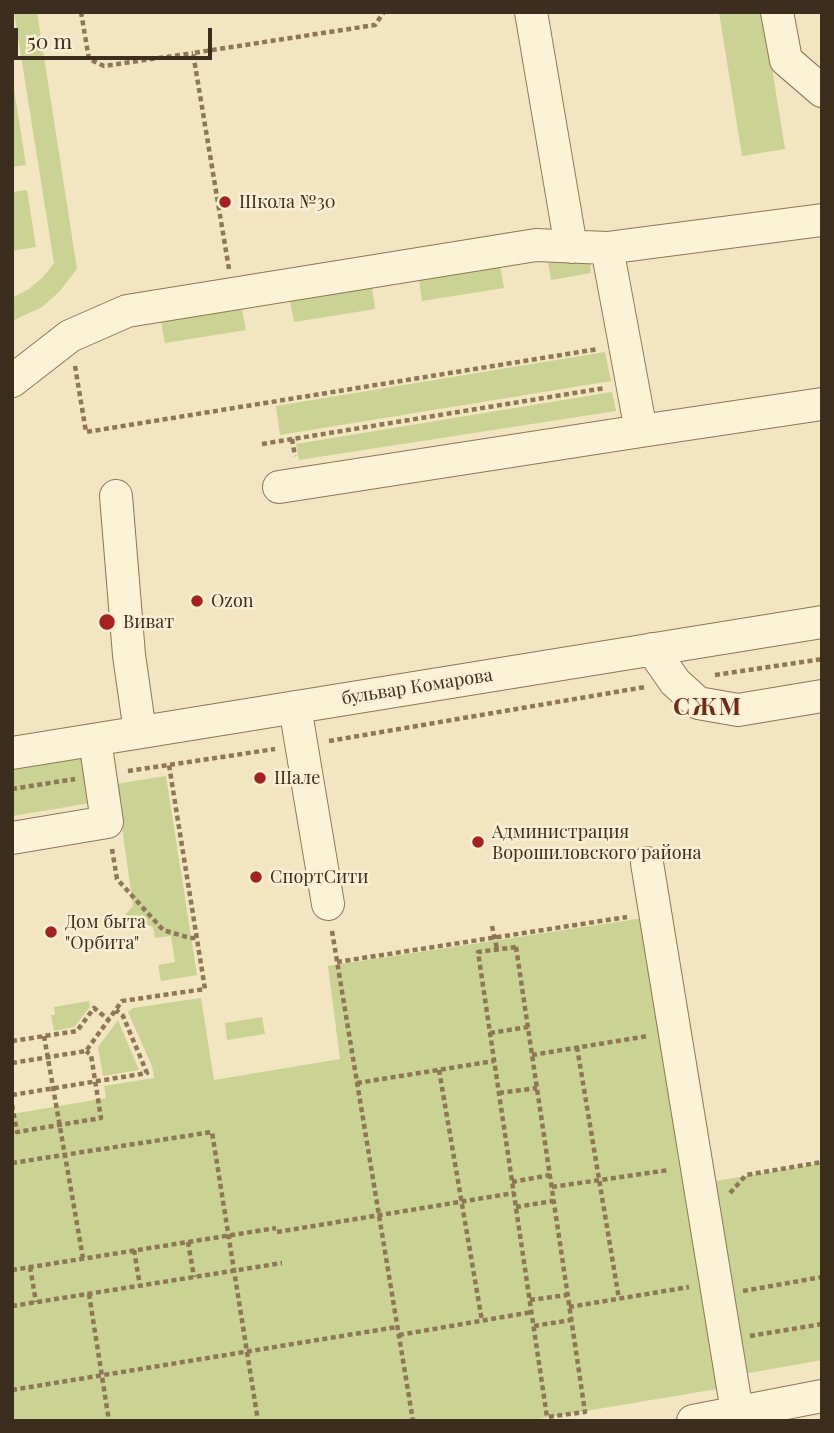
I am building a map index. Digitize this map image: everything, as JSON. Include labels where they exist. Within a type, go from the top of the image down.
[{"type":"street","points":[[531,12],[571,247]]},
{"type":"street","points":[[777,12],[786,60],[822,91]]},
{"type":"street","points":[[12,382],[70,336],[127,311],[536,245],[607,248],[822,220]]},
{"type":"street","points":[[607,248],[641,431]]},
{"type":"street","points":[[279,487],[822,404]]},
{"type":"street","points":[[116,496],[128,639],[140,732]]},
{"type":"street","name":"бульвар Комарова","points":[[12,753],[822,622]]},
{"type":"street","points":[[652,649],[675,682],[698,703],[738,710],[822,696]]},
{"type":"street","points":[[295,707],[328,904]]},
{"type":"street","points":[[12,838],[107,822],[95,740]]},
{"type":"street","points":[[647,863],[737,1412]]},
{"type":"street","points":[[693,1421],[822,1396]]},
{"type":"path","points":[[81,12],[89,59],[104,66],[375,24],[384,12]]},
{"type":"path","points":[[193,53],[233,293]]},
{"type":"path","points":[[70,336],[86,432],[599,349]]},
{"type":"path","points":[[262,444],[606,388]]},
{"type":"path","points":[[12,789],[301,745],[822,659]]},
{"type":"path","points":[[12,1063],[86,1051],[122,1002],[205,989],[169,765]]},
{"type":"path","points":[[107,822],[117,879],[163,930],[190,938],[196,937]]},
{"type":"path","points":[[328,904],[413,1421]]},
{"type":"path","points":[[337,962],[655,912]]},
{"type":"path","points":[[492,926],[497,949]]},
{"type":"path","points":[[516,947],[585,1412],[547,1417],[478,952],[497,949],[516,947]]},
{"type":"path","points":[[12,1041],[77,1031],[94,1009],[109,1020]]},
{"type":"path","points":[[12,1094],[147,1073],[123,1016],[116,1010]]},
{"type":"path","points":[[491,1033],[528,1027]]},
{"type":"path","points":[[532,1055],[674,1032]]},
{"type":"path","points":[[44,1036],[83,1258]]},
{"type":"path","points":[[577,1048],[619,1299]]},
{"type":"path","points":[[12,1105],[16,1132],[101,1118],[91,1055],[86,1051]]},
{"type":"path","points":[[357,1083],[494,1061]]},
{"type":"path","points":[[439,1070],[482,1321]]},
{"type":"path","points":[[499,1093],[537,1088]]},
{"type":"path","points":[[12,1163],[212,1132],[258,1421]]},
{"type":"path","points":[[705,1217],[712,1216],[746,1175],[822,1162]]},
{"type":"path","points":[[552,1187],[697,1166]]},
{"type":"path","points":[[512,1182],[550,1175]]},
{"type":"path","points":[[12,1270],[514,1193]]},
{"type":"path","points":[[516,1207],[554,1201]]},
{"type":"path","points":[[188,1241],[194,1278]]},
{"type":"path","points":[[134,1250],[140,1286]]},
{"type":"path","points":[[12,1306],[282,1264]]},
{"type":"path","points":[[30,1267],[36,1302]]},
{"type":"path","points":[[569,1307],[822,1277]]},
{"type":"path","points":[[89,1294],[109,1421]]},
{"type":"path","points":[[530,1300],[567,1295]]},
{"type":"path","points":[[399,1335],[532,1312]]},
{"type":"path","points":[[534,1326],[571,1320]]},
{"type":"path","points":[[725,1340],[822,1324]]},
{"type":"path","points":[[12,1390],[397,1327]]},
{"type":"path","points":[[566,1414],[567,1421]]},
{"type":"green space","points":[[14,12],[37,12],[77,269],[59,292],[42,307],[12,321],[12,298],[29,289],[54,263]]},
{"type":"green space","points":[[719,12],[763,12],[785,149],[742,156]]},
{"type":"green space","points":[[12,76],[26,165],[12,167]]},
{"type":"green space","points":[[27,190],[36,247],[12,251],[12,192]]},
{"type":"green space","points":[[548,261],[590,264],[591,273],[551,280]]},
{"type":"green space","points":[[500,266],[504,288],[422,301],[419,280]]},
{"type":"green space","points":[[372,287],[375,309],[294,322],[290,301]]},
{"type":"green space","points":[[242,309],[246,330],[165,343],[161,322]]},
{"type":"green space","points":[[605,352],[611,381],[280,435],[276,406]]},
{"type":"green space","points":[[612,392],[616,411],[299,460],[296,444]]},
{"type":"green space","points":[[83,758],[90,803],[12,816],[12,770]]},
{"type":"green space","points":[[166,776],[197,975],[161,981],[158,965],[175,962],[171,936],[155,938],[153,927],[125,915],[133,906],[116,784]]},
{"type":"green space","points":[[663,915],[710,1182],[822,1163],[822,1360],[721,1378],[722,1388],[526,1421],[12,1421],[12,1114],[106,1098],[104,1086],[154,1078],[152,1066],[128,1012],[133,1008],[201,998],[214,1080],[340,1059],[328,966]]},
{"type":"green space","points":[[89,1001],[90,1007],[74,1027],[54,1031],[51,1015],[55,1015],[54,1007]]},
{"type":"green space","points":[[262,1017],[265,1034],[227,1040],[225,1023]]},
{"type":"green space","points":[[118,1020],[139,1070],[103,1076],[98,1047]]},
{"type":"place","name":"Школа №30","points":[[225,202]]},
{"type":"place","name":"Ozon","points":[[197,601]]},
{"type":"place","name":"Виват","points":[[107,622]]},
{"type":"place","name":"Шале","points":[[260,778]]},
{"type":"place","name":"Администрация Ворошиловского района","points":[[478,842]]},
{"type":"place","name":"СпортСити","points":[[256,877]]},
{"type":"place","name":"Дом быта \"Орбита\"","points":[[51,932]]},
{"type":"district","name":"СЖМ","points":[[708,708]]}]
